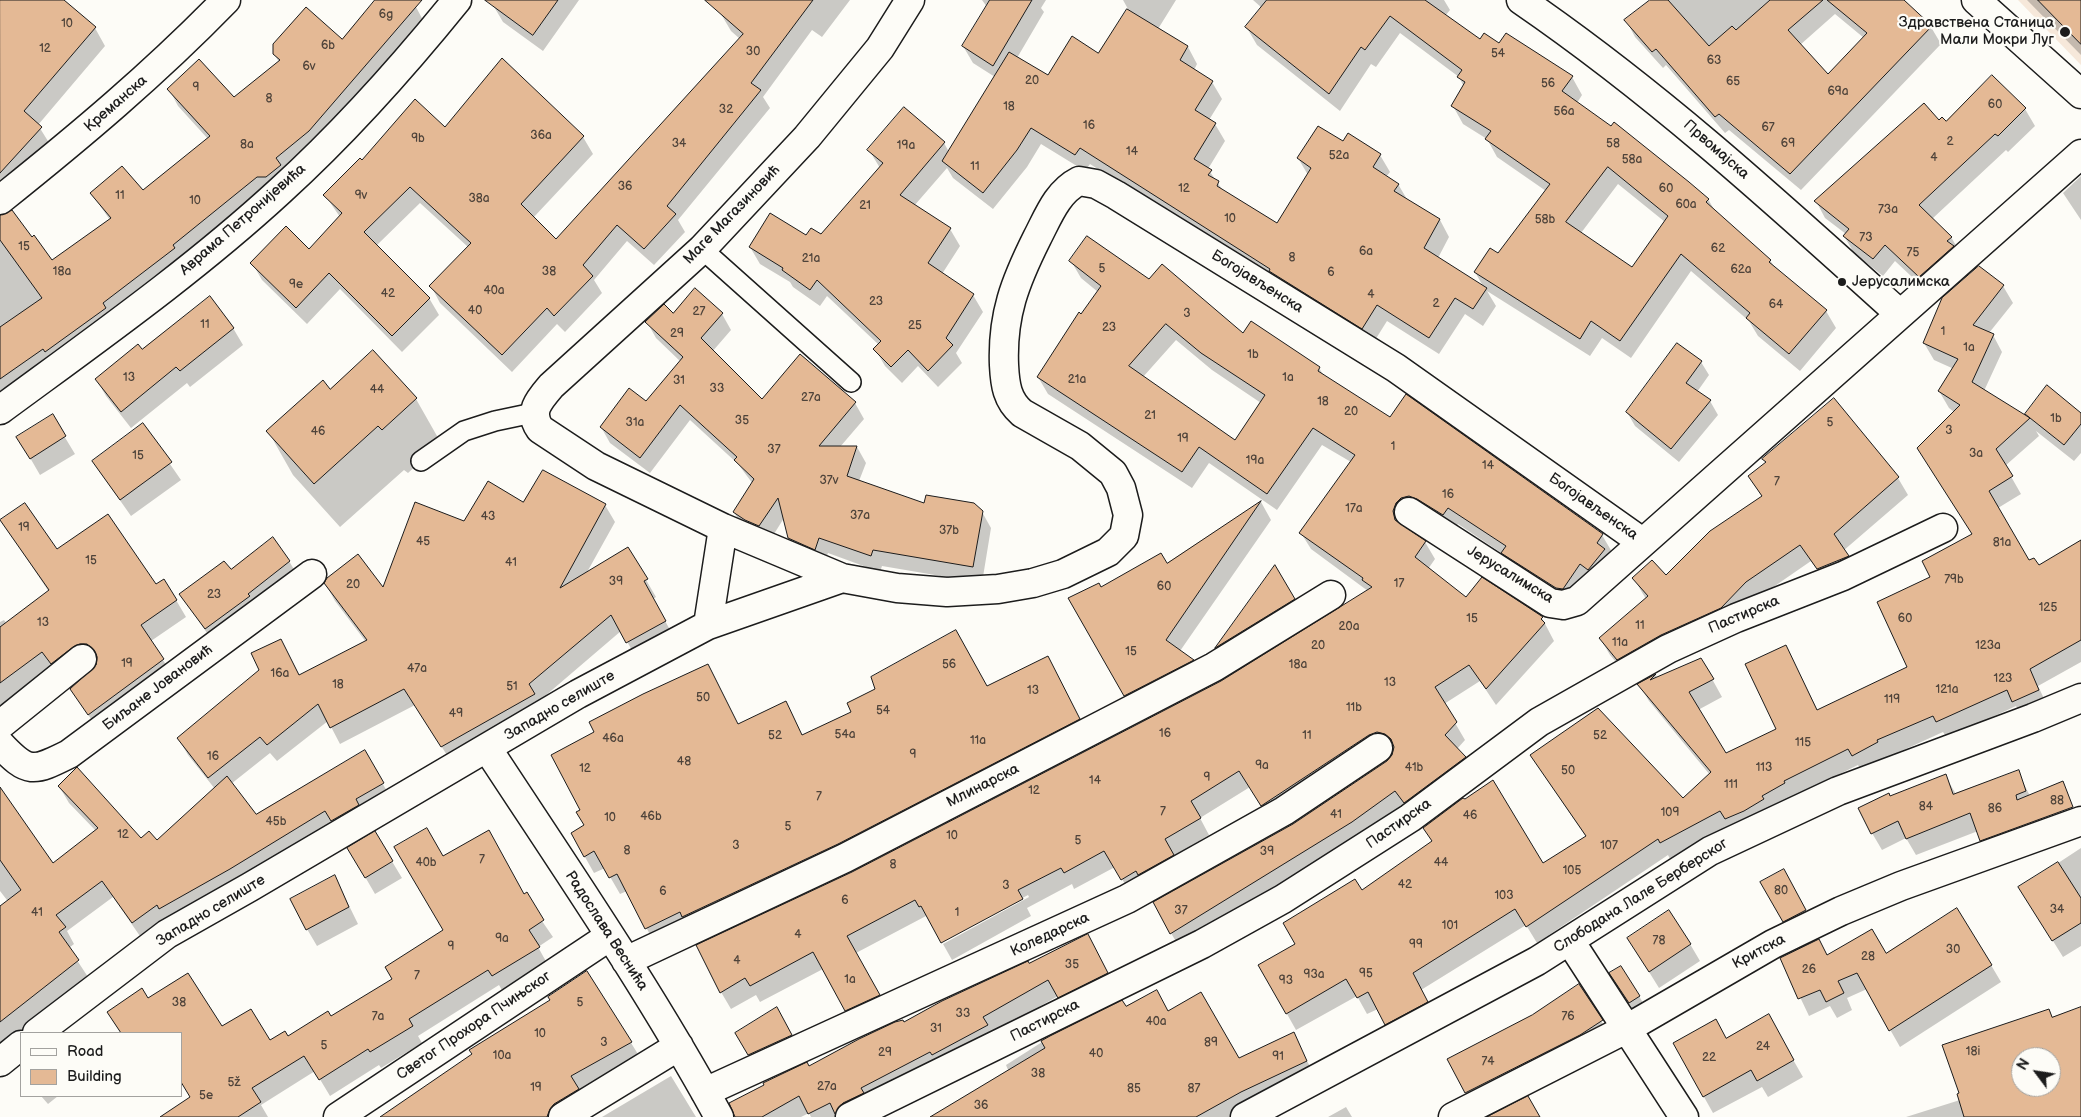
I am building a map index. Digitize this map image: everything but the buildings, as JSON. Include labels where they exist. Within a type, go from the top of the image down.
[{"type":"street","name":"Креманска","points":[[0,200],[111,110],[177,51],[226,0]]},
{"type":"street","name":"Аврама Петронијевића","points":[[0,410],[180,274],[279,192],[335,140],[399,72],[457,0]]},
{"type":"street","name":"Маге Магазиновић","points":[[533,413],[539,399],[551,386],[702,249],[844,94],[880,48],[910,0]]},
{"type":"street","name":"Првомајска","points":[[1521,0],[1647,92],[1766,193],[1900,314]]},
{"type":"street","points":[[1976,0],[2081,94]]},
{"type":"street","name":"Јерусалимска","points":[[1409,512],[1550,603],[1563,605],[1577,601],[2081,154]]},
{"type":"street","name":"Богојављенска","points":[[1126,526],[1128,516],[1126,504],[1113,473],[1080,446],[1022,413],[1009,396],[1004,373],[1005,324],[1012,294],[1049,215],[1062,193],[1079,181],[1087,181],[1116,195],[1396,368],[1642,542]]},
{"type":"street","points":[[533,413],[534,421],[540,429],[596,466],[723,528],[842,578]]},
{"type":"street","name":"Западно селиште","points":[[38,1032],[167,934],[250,888],[629,666],[708,625],[842,578],[897,588],[947,592],[998,589],[1033,583],[1063,574],[1108,552],[1121,541],[1126,526]]},
{"type":"street","points":[[708,625],[723,528]]},
{"type":"street","name":"Пастирска","points":[[850,1117],[1202,944],[1283,899],[1410,818],[1539,722],[1668,649],[1736,618],[1843,576],[1943,528]]},
{"type":"street","name":"Биљане Јовановић","points":[[0,744],[17,763],[26,767],[43,767],[69,754],[312,574]]},
{"type":"street","name":"Млинарска","points":[[626,961],[853,854],[1214,666],[1331,595]]},
{"type":"street","points":[[0,725],[82,659]]},
{"type":"street","name":"Слободана Лале Берберског","points":[[1245,1117],[1504,979],[1570,941],[1710,851],[1763,824],[1838,791],[2016,725],[2081,698]]},
{"type":"street","name":"Радослава Веснића","points":[[487,748],[626,961],[679,1046],[719,1117]]},
{"type":"street","name":"Коледарска","points":[[705,1092],[1127,899],[1284,811],[1378,748]]},
{"type":"street","name":"Критска","points":[[1453,1117],[1628,1028],[1773,944],[1901,886],[2081,821]]},
{"type":"street","name":"Светог Прохора Пчињског","points":[[338,1117],[610,936]]},
{"type":"street","points":[[1570,941],[1684,1117]]},
{"type":"street","points":[[0,1062],[20,1046]]},
{"type":"street","points":[[563,1117],[679,1046]]},
{"type":"lane","points":[[702,249],[851,382]]},
{"type":"lane","points":[[421,461],[464,431],[495,421],[533,413]]},
{"type":"shaded area","name":"Здравствена Станица Мали Мокри Луг","points":[[2018,0],[2081,0],[2081,65]]},
{"type":"place","name":"Здравствена Станица Мали Мокри Луг","points":[[2065,32]]},
{"type":"place","name":"Јерусалимска","points":[[1842,282]]}]
